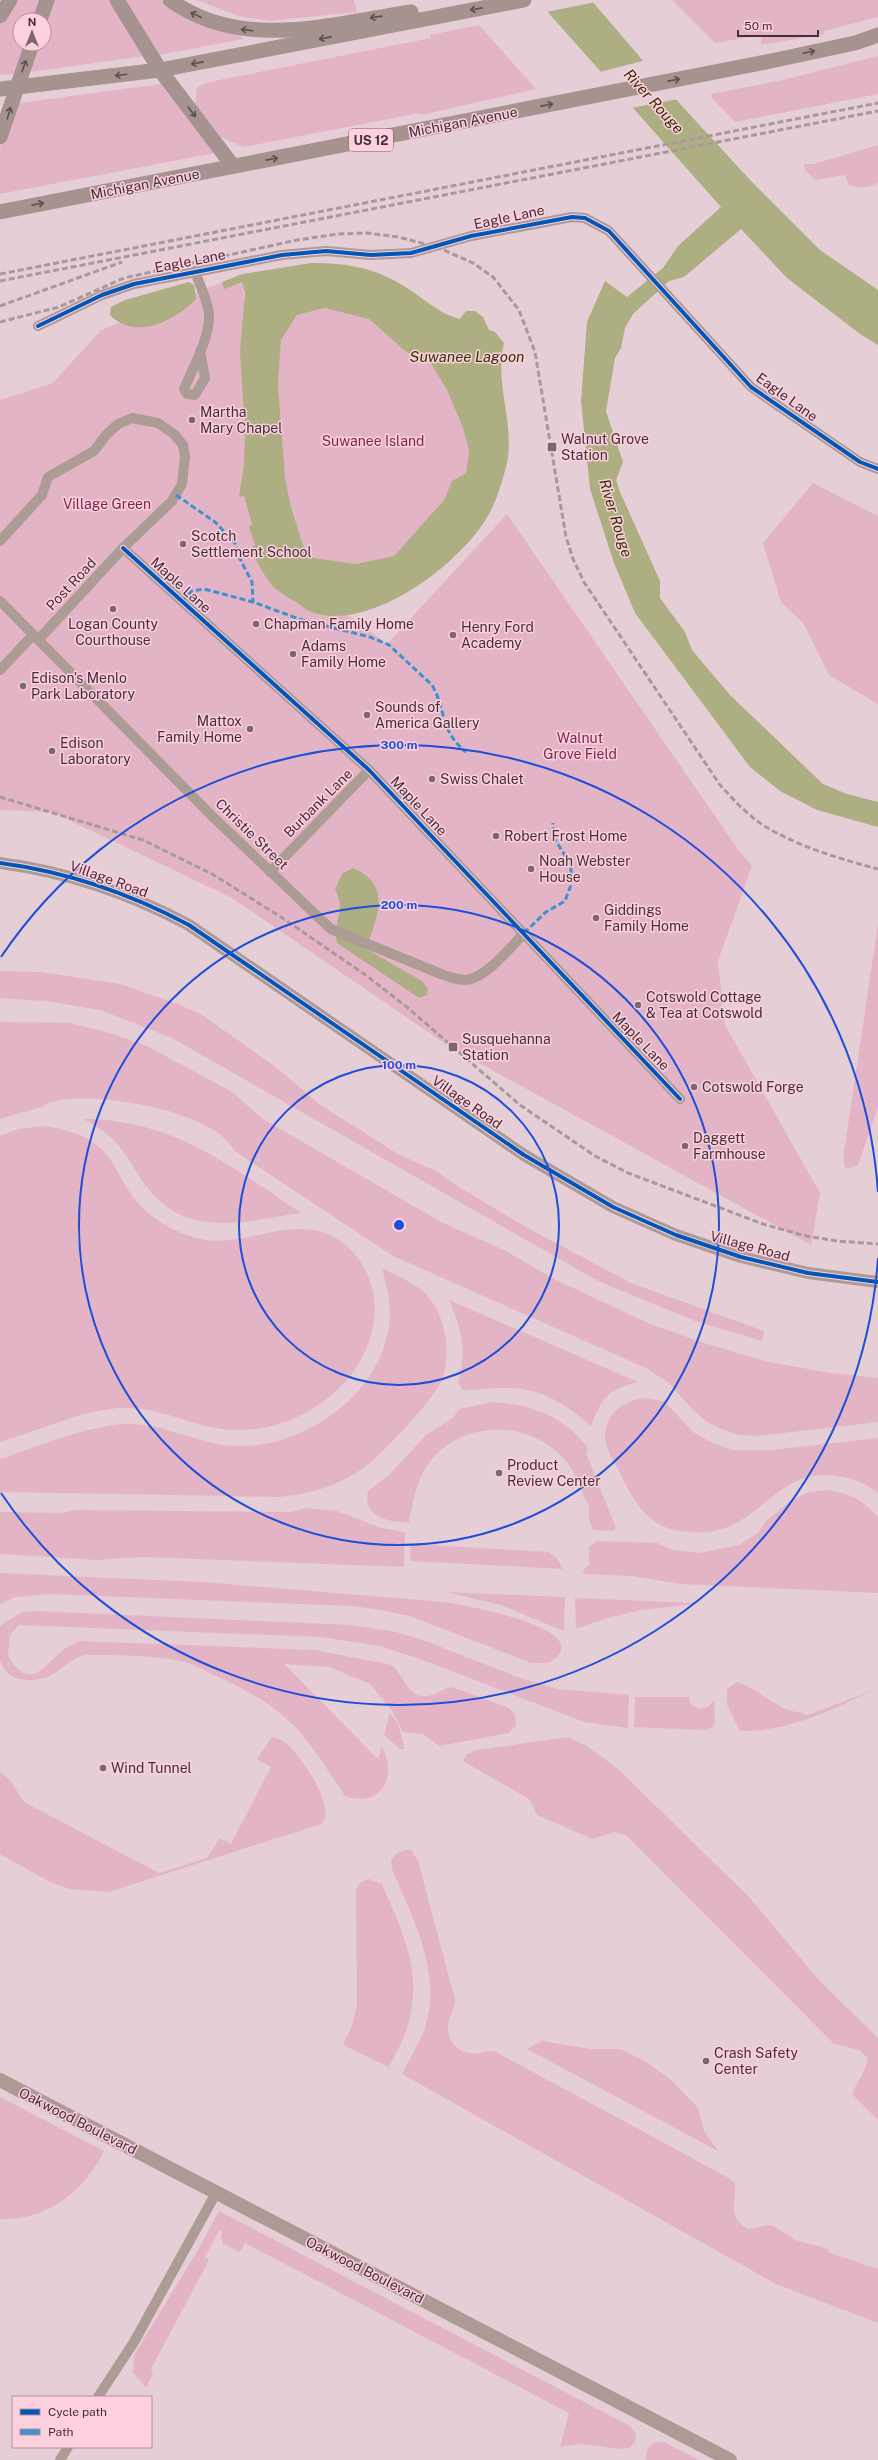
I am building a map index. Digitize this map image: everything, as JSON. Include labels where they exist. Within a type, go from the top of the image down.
[{"type":"main road","points":[[0,16],[10,0]]},
{"type":"main road","points":[[42,12],[46,0]]},
{"type":"main road","points":[[117,0],[160,70],[233,166]]},
{"type":"main road","points":[[170,0],[189,12],[217,24],[261,31],[288,30],[422,10],[456,13]]},
{"type":"main road","points":[[0,89],[160,70],[524,0]]},
{"type":"main road","name":"Michigan Avenue","points":[[0,212],[509,113],[855,43],[878,35]]},
{"type":"main road","points":[[0,137],[29,52]]},
{"type":"main road","name":"Oakwood Boulevard","points":[[0,2080],[730,2460]]},
{"type":"street","name":"Eagle Lane","points":[[38,326],[117,289],[195,271],[303,252],[391,255],[411,253],[471,236],[572,217],[585,218],[609,231],[751,387],[860,462],[878,469]]},
{"type":"street","points":[[195,271],[202,294],[206,300],[209,315],[200,351]]},
{"type":"street","name":"Post Road","points":[[0,540],[42,495],[48,477],[94,452],[106,435],[118,424],[132,418],[152,420],[174,434],[183,445],[185,456],[182,484],[172,500],[36,637],[0,670]]},
{"type":"street","name":"Maple Lane","points":[[123,548],[369,770],[680,1098]]},
{"type":"street","name":"Christie Street","points":[[0,601],[270,872],[331,929],[450,978],[466,980],[486,970],[524,933]]},
{"type":"street","name":"Burbank Lane","points":[[270,872],[369,770]]},
{"type":"street","name":"Village Road","points":[[0,862],[46,870],[98,884],[144,902],[189,925],[524,1155],[613,1208],[676,1235],[741,1257],[808,1273],[878,1282]]},
{"type":"street","points":[[99,2396],[134,2342],[216,2192]]},
{"type":"street","points":[[60,2460],[67,2448]]},
{"type":"green space","points":[[17,0],[39,0],[35,12],[12,12],[12,52],[21,52],[14,74],[0,75],[0,25]]},
{"type":"green space","points":[[53,0],[111,0],[144,56],[30,72],[36,52],[52,52],[52,12],[49,12]]},
{"type":"green space","points":[[126,0],[160,0],[218,30],[241,36],[244,39],[159,55]]},
{"type":"green space","points":[[197,0],[354,0],[357,12],[270,21],[239,16]]},
{"type":"green space","points":[[672,0],[878,0],[878,17],[824,31],[825,34],[761,45],[761,35],[715,43]]},
{"type":"green space","points":[[479,25],[536,89],[421,115],[420,113],[243,147],[221,137],[195,104],[197,87],[209,82],[431,38],[430,35]]},
{"type":"green space","points":[[878,56],[878,94],[735,122],[712,98],[711,94],[783,80]]},
{"type":"green space","points":[[161,84],[215,153],[0,194],[0,149],[19,103]]},
{"type":"green space","points":[[878,145],[878,182],[872,186],[857,187],[849,185],[845,175],[815,180],[805,170],[804,164],[814,164]]},
{"type":"green space","points":[[243,274],[255,546],[387,644],[507,514],[737,848],[752,866],[718,961],[725,1025],[820,1193],[811,1245],[450,1047],[232,898],[52,812],[0,810],[0,400],[53,383],[101,330]]},
{"type":"green space","name":"Suwanee Island","points":[[325,308],[369,319],[406,352],[430,362],[447,390],[463,428],[469,451],[466,473],[452,481],[444,500],[394,556],[356,564],[314,558],[303,545],[291,507],[285,477],[278,385],[281,340],[297,315]]},
{"type":"green space","points":[[813,483],[878,516],[878,704],[829,675],[804,624],[781,602],[763,543]]},
{"type":"green space","points":[[878,924],[878,1107],[858,1165],[846,1169],[843,1159]]},
{"type":"green space","points":[[0,971],[41,972],[120,984],[175,1003],[201,1014],[277,1068],[319,1104],[398,1154],[438,1172],[456,1185],[526,1227],[631,1283],[764,1331],[762,1341],[695,1321],[598,1281],[172,1038],[100,1010],[46,1001],[0,998]]},
{"type":"green space","points":[[0,1022],[70,1023],[110,1033],[147,1046],[232,1092],[263,1119],[441,1222],[506,1251],[552,1278],[650,1324],[704,1343],[769,1362],[831,1373],[878,1378],[878,1422],[757,1436],[739,1435],[724,1430],[707,1422],[692,1409],[669,1383],[646,1368],[393,1256],[236,1152],[222,1136],[207,1126],[188,1117],[166,1110],[118,1101],[73,1099],[55,1101],[39,1108],[0,1119]]},
{"type":"green space","points":[[83,1119],[115,1121],[145,1127],[173,1136],[199,1148],[250,1178],[301,1213],[234,1223],[213,1223],[193,1219],[175,1212],[157,1199],[141,1179],[118,1144],[104,1132]]},
{"type":"green space","points":[[44,1126],[72,1132],[85,1137],[97,1145],[107,1155],[129,1191],[151,1216],[169,1227],[189,1236],[215,1241],[246,1238],[276,1231],[307,1229],[322,1232],[340,1240],[354,1253],[365,1269],[372,1288],[374,1299],[374,1320],[369,1342],[354,1371],[327,1399],[310,1410],[293,1419],[255,1429],[236,1430],[216,1428],[155,1411],[118,1408],[88,1413],[0,1442],[0,1136],[18,1129]]},
{"type":"green space","points":[[382,1268],[416,1286],[426,1294],[433,1303],[438,1312],[445,1334],[447,1356],[443,1377],[439,1386],[431,1397],[399,1434],[367,1466],[339,1482],[318,1490],[280,1497],[0,1492],[0,1459],[61,1438],[93,1429],[125,1424],[139,1424],[153,1426],[209,1442],[237,1446],[264,1444],[290,1437],[316,1425],[339,1409],[359,1390],[375,1367],[385,1342],[390,1315],[388,1291]]},
{"type":"green space","points":[[449,1300],[638,1382],[619,1388],[607,1396],[599,1408],[591,1426],[560,1403],[532,1391],[502,1388],[464,1391],[458,1383],[463,1350],[462,1340]]},
{"type":"green space","points":[[644,1398],[664,1401],[693,1432],[713,1443],[733,1450],[772,1450],[878,1438],[878,1493],[869,1486],[848,1478],[819,1475],[803,1479],[789,1485],[740,1521],[725,1528],[706,1532],[693,1532],[674,1530],[663,1526],[654,1521],[638,1505],[606,1445],[606,1427],[614,1412],[628,1403]]},
{"type":"green space","points":[[492,1402],[520,1406],[546,1414],[557,1420],[579,1437],[588,1448],[586,1453],[616,1528],[613,1531],[593,1530],[589,1520],[589,1504],[586,1502],[575,1475],[566,1461],[552,1448],[536,1438],[519,1432],[501,1430],[482,1431],[465,1436],[448,1444],[434,1457],[428,1464],[420,1479],[409,1522],[393,1521],[379,1517],[373,1513],[367,1500],[368,1491],[389,1475],[426,1435],[453,1418],[459,1409]]},
{"type":"green space","points":[[828,1490],[844,1493],[856,1498],[878,1517],[878,1593],[682,1584],[631,1576],[585,1574],[582,1571],[589,1565],[589,1547],[597,1541],[657,1543],[673,1550],[699,1553],[739,1545],[758,1533],[765,1522],[791,1501],[809,1492]]},
{"type":"green space","points":[[305,1508],[337,1511],[381,1528],[405,1532],[404,1567],[142,1557],[97,1560],[0,1554],[0,1512],[61,1513],[75,1510],[291,1512]]},
{"type":"green space","points":[[411,1544],[548,1552],[557,1558],[563,1569],[410,1561]]},
{"type":"green space","points":[[0,1573],[202,1582],[444,1602],[499,1613],[524,1621],[545,1630],[558,1640],[561,1651],[548,1663],[531,1663],[410,1616],[351,1606],[48,1594],[15,1597],[0,1604]]},
{"type":"green space","points":[[446,1592],[565,1597],[564,1631],[501,1605]]},
{"type":"green space","points":[[575,1598],[695,1604],[641,1610],[607,1618],[576,1629]]},
{"type":"green space","points":[[34,1611],[351,1625],[396,1632],[423,1640],[520,1678],[557,1689],[629,1695],[628,1728],[584,1722],[420,1659],[379,1646],[321,1637],[19,1625],[10,1635],[8,1656],[16,1667],[24,1673],[31,1674],[38,1672],[66,1648],[79,1641],[315,1650],[392,1665],[411,1691],[421,1696],[428,1696],[452,1687],[509,1708],[515,1714],[516,1725],[509,1733],[439,1746],[423,1734],[403,1732],[393,1712],[370,1684],[329,1667],[284,1664],[378,1759],[382,1747],[388,1769],[387,1779],[383,1788],[377,1794],[368,1798],[358,1799],[345,1796],[299,1731],[280,1713],[260,1698],[189,1663],[145,1656],[86,1655],[73,1660],[48,1677],[31,1680],[15,1678],[3,1668],[0,1660],[0,1626],[22,1612]]},
{"type":"green space","points":[[737,1682],[785,1708],[804,1713],[805,1716],[874,1690],[842,1705],[792,1724],[775,1728],[740,1731],[727,1705],[727,1689]]},
{"type":"green space","points":[[635,1697],[689,1697],[691,1705],[700,1709],[708,1707],[714,1700],[715,1722],[712,1728],[705,1730],[634,1727]]},
{"type":"green space","points":[[390,1713],[398,1724],[405,1749],[400,1749],[384,1735]]},
{"type":"green space","points":[[272,1737],[282,1740],[296,1753],[317,1785],[325,1808],[325,1817],[321,1824],[109,1892],[70,1889],[50,1882],[0,1854],[0,1772],[10,1780],[24,1802],[159,1873],[207,1858],[220,1838],[231,1844],[271,1767],[257,1759]]},
{"type":"green space","points":[[567,1737],[585,1745],[617,1768],[749,1897],[819,1980],[878,2038],[878,2120],[852,2094],[865,2068],[868,2058],[859,2050],[834,2044],[627,1836],[615,1832],[592,1839],[537,1815],[529,1799],[463,1761],[467,1754],[476,1750]]},
{"type":"green space","points":[[405,1850],[411,1850],[418,1861],[455,2000],[448,2024],[448,2034],[452,2043],[464,2052],[478,2053],[494,2051],[727,2177],[735,2183],[734,2214],[741,2224],[748,2229],[771,2225],[798,2241],[829,2249],[828,2252],[878,2269],[878,2323],[776,2284],[402,2074],[423,2033],[429,2012],[430,1991],[424,1949],[409,1908],[392,1869],[391,1860],[397,1853]]},
{"type":"green space","points":[[369,1879],[382,1884],[403,1936],[412,1970],[412,2005],[408,2025],[389,2067],[343,2045],[352,2026],[357,2004],[356,1890],[360,1883]]},
{"type":"green space","points":[[542,2041],[590,2049],[620,2049],[643,2060],[670,2079],[698,2108],[704,2131],[718,2151],[527,2049]]},
{"type":"green space","points":[[0,2097],[104,2151],[96,2166],[74,2191],[62,2201],[33,2215],[0,2219]]},
{"type":"green space","points":[[219,2211],[630,2426],[636,2434],[635,2443],[629,2448],[621,2449],[581,2444],[560,2447],[569,2413],[245,2243],[240,2252],[223,2244],[221,2236],[222,2231],[219,2230],[205,2257],[209,2260],[151,2369],[153,2374],[146,2388],[133,2372],[134,2355],[198,2250]]},
{"type":"green space","points":[[656,2442],[664,2442],[699,2460],[646,2460],[648,2449]]},
{"type":"water","name":"River Rouge","points":[[537,0],[591,0],[681,105],[752,182],[820,250],[878,290],[878,345],[860,334],[787,278],[741,229],[684,277],[669,281],[633,314],[625,328],[621,348],[615,358],[606,411],[623,462],[616,480],[620,492],[660,581],[660,598],[685,632],[692,650],[730,695],[823,784],[847,794],[878,802],[878,827],[817,810],[780,791],[750,767],[635,613],[614,563],[590,489],[581,401],[587,322],[605,281],[627,297],[663,268],[678,246],[721,207]]},
{"type":"water","name":"Suwanee Lagoon","points":[[311,263],[338,264],[363,268],[386,276],[410,290],[440,311],[453,317],[460,319],[466,311],[475,311],[483,317],[489,330],[495,332],[504,343],[501,373],[509,448],[504,475],[493,506],[478,531],[460,551],[438,571],[413,589],[387,603],[360,613],[335,616],[311,612],[281,593],[272,585],[249,549],[255,545],[249,527],[252,524],[244,496],[239,497],[244,465],[245,430],[240,352],[245,293],[242,282],[224,289],[222,282],[243,274]],"holes":[[[325,308],[369,319],[406,352],[430,362],[447,390],[463,428],[469,451],[466,473],[452,481],[444,500],[394,556],[356,564],[314,558],[303,545],[291,507],[285,477],[278,385],[281,340],[297,315]]]},
{"type":"water","points":[[189,282],[194,285],[196,299],[166,321],[143,327],[131,327],[120,323],[110,315],[111,307],[125,300]]},
{"type":"water","points":[[353,868],[365,875],[373,883],[378,893],[379,903],[377,914],[366,949],[422,981],[428,989],[427,995],[419,998],[337,943],[336,929],[340,904],[335,890],[342,874]]},
{"type":"pier","points":[[535,0],[594,0],[596,2],[546,12]]},
{"type":"pier","points":[[646,60],[678,99],[631,108],[600,72]]},
{"type":"railway","points":[[0,274],[878,103]]},
{"type":"railway","points":[[0,281],[878,111]]},
{"type":"railway","points":[[0,322],[59,307],[124,278],[297,240],[338,234],[367,233],[398,237],[437,247],[473,263],[493,277],[519,310],[535,352],[566,537],[573,559],[584,582],[720,785],[742,808],[766,827],[792,841],[835,857],[878,869]]},
{"type":"railway","points":[[0,306],[122,262]]},
{"type":"railway","points":[[0,797],[143,840],[212,874],[281,917],[367,976],[408,1008],[520,1105],[595,1156],[628,1173],[763,1224],[806,1236],[837,1241],[878,1244]]},
{"type":"marked path","points":[[176,495],[215,522],[235,543],[237,553],[252,582],[253,602]]},
{"type":"marked path","points":[[182,601],[192,591],[204,589],[253,602],[302,620],[370,637],[389,645],[432,685],[437,694],[444,720],[451,736],[466,752]]},
{"type":"marked path","points":[[524,933],[546,912],[565,901],[571,885],[571,865],[554,838],[553,823]]},
{"type":"cycle path","points":[[38,326],[102,295],[134,284],[282,255],[326,251],[371,255],[411,253],[471,236],[572,217],[585,218],[609,231],[751,387],[860,462],[878,469]]},
{"type":"cycle path","points":[[123,548],[369,770],[680,1099]]},
{"type":"cycle path","points":[[0,863],[50,872],[98,885],[144,903],[189,925],[524,1155],[613,1207],[676,1235],[741,1257],[808,1273],[878,1282]]},
{"type":"place","name":"Martha Mary Chapel","points":[[192,420]]},
{"type":"place","name":"Walnut Grove Station","points":[[552,447]]},
{"type":"place","name":"Scotch Settlement School","points":[[183,544]]},
{"type":"place","name":"Logan County Courthouse","points":[[113,609]]},
{"type":"place","name":"Chapman Family Home","points":[[256,624]]},
{"type":"place","name":"Henry Ford Academy","points":[[453,635]]},
{"type":"place","name":"Adams Family Home","points":[[293,654]]},
{"type":"place","name":"Edison's Menlo Park Laboratory","points":[[23,686]]},
{"type":"place","name":"Sounds of America Gallery","points":[[367,715]]},
{"type":"place","name":"Mattox Family Home","points":[[250,729]]},
{"type":"place","name":"Edison Laboratory","points":[[52,751]]},
{"type":"place","name":"Swiss Chalet","points":[[432,779]]},
{"type":"place","name":"Robert Frost Home","points":[[496,836]]},
{"type":"place","name":"Noah Webster House","points":[[531,869]]},
{"type":"place","name":"Giddings Family Home","points":[[596,918]]},
{"type":"place","name":"Cotswold Cottage & Tea at Cotswold","points":[[638,1005]]},
{"type":"place","name":"Susquehanna Station","points":[[453,1047]]},
{"type":"place","name":"Cotswold Forge","points":[[694,1087]]},
{"type":"place","name":"Daggett Farmhouse","points":[[685,1146]]},
{"type":"place","name":"Product Review Center","points":[[499,1473]]},
{"type":"place","name":"Wind Tunnel","points":[[103,1768]]},
{"type":"place","name":"Crash Safety Center","points":[[706,2061]]},
{"type":"park label","name":"Village Green","points":[[107,504]]},
{"type":"park label","name":"Walnut Grove Field","points":[[580,746]]}]
